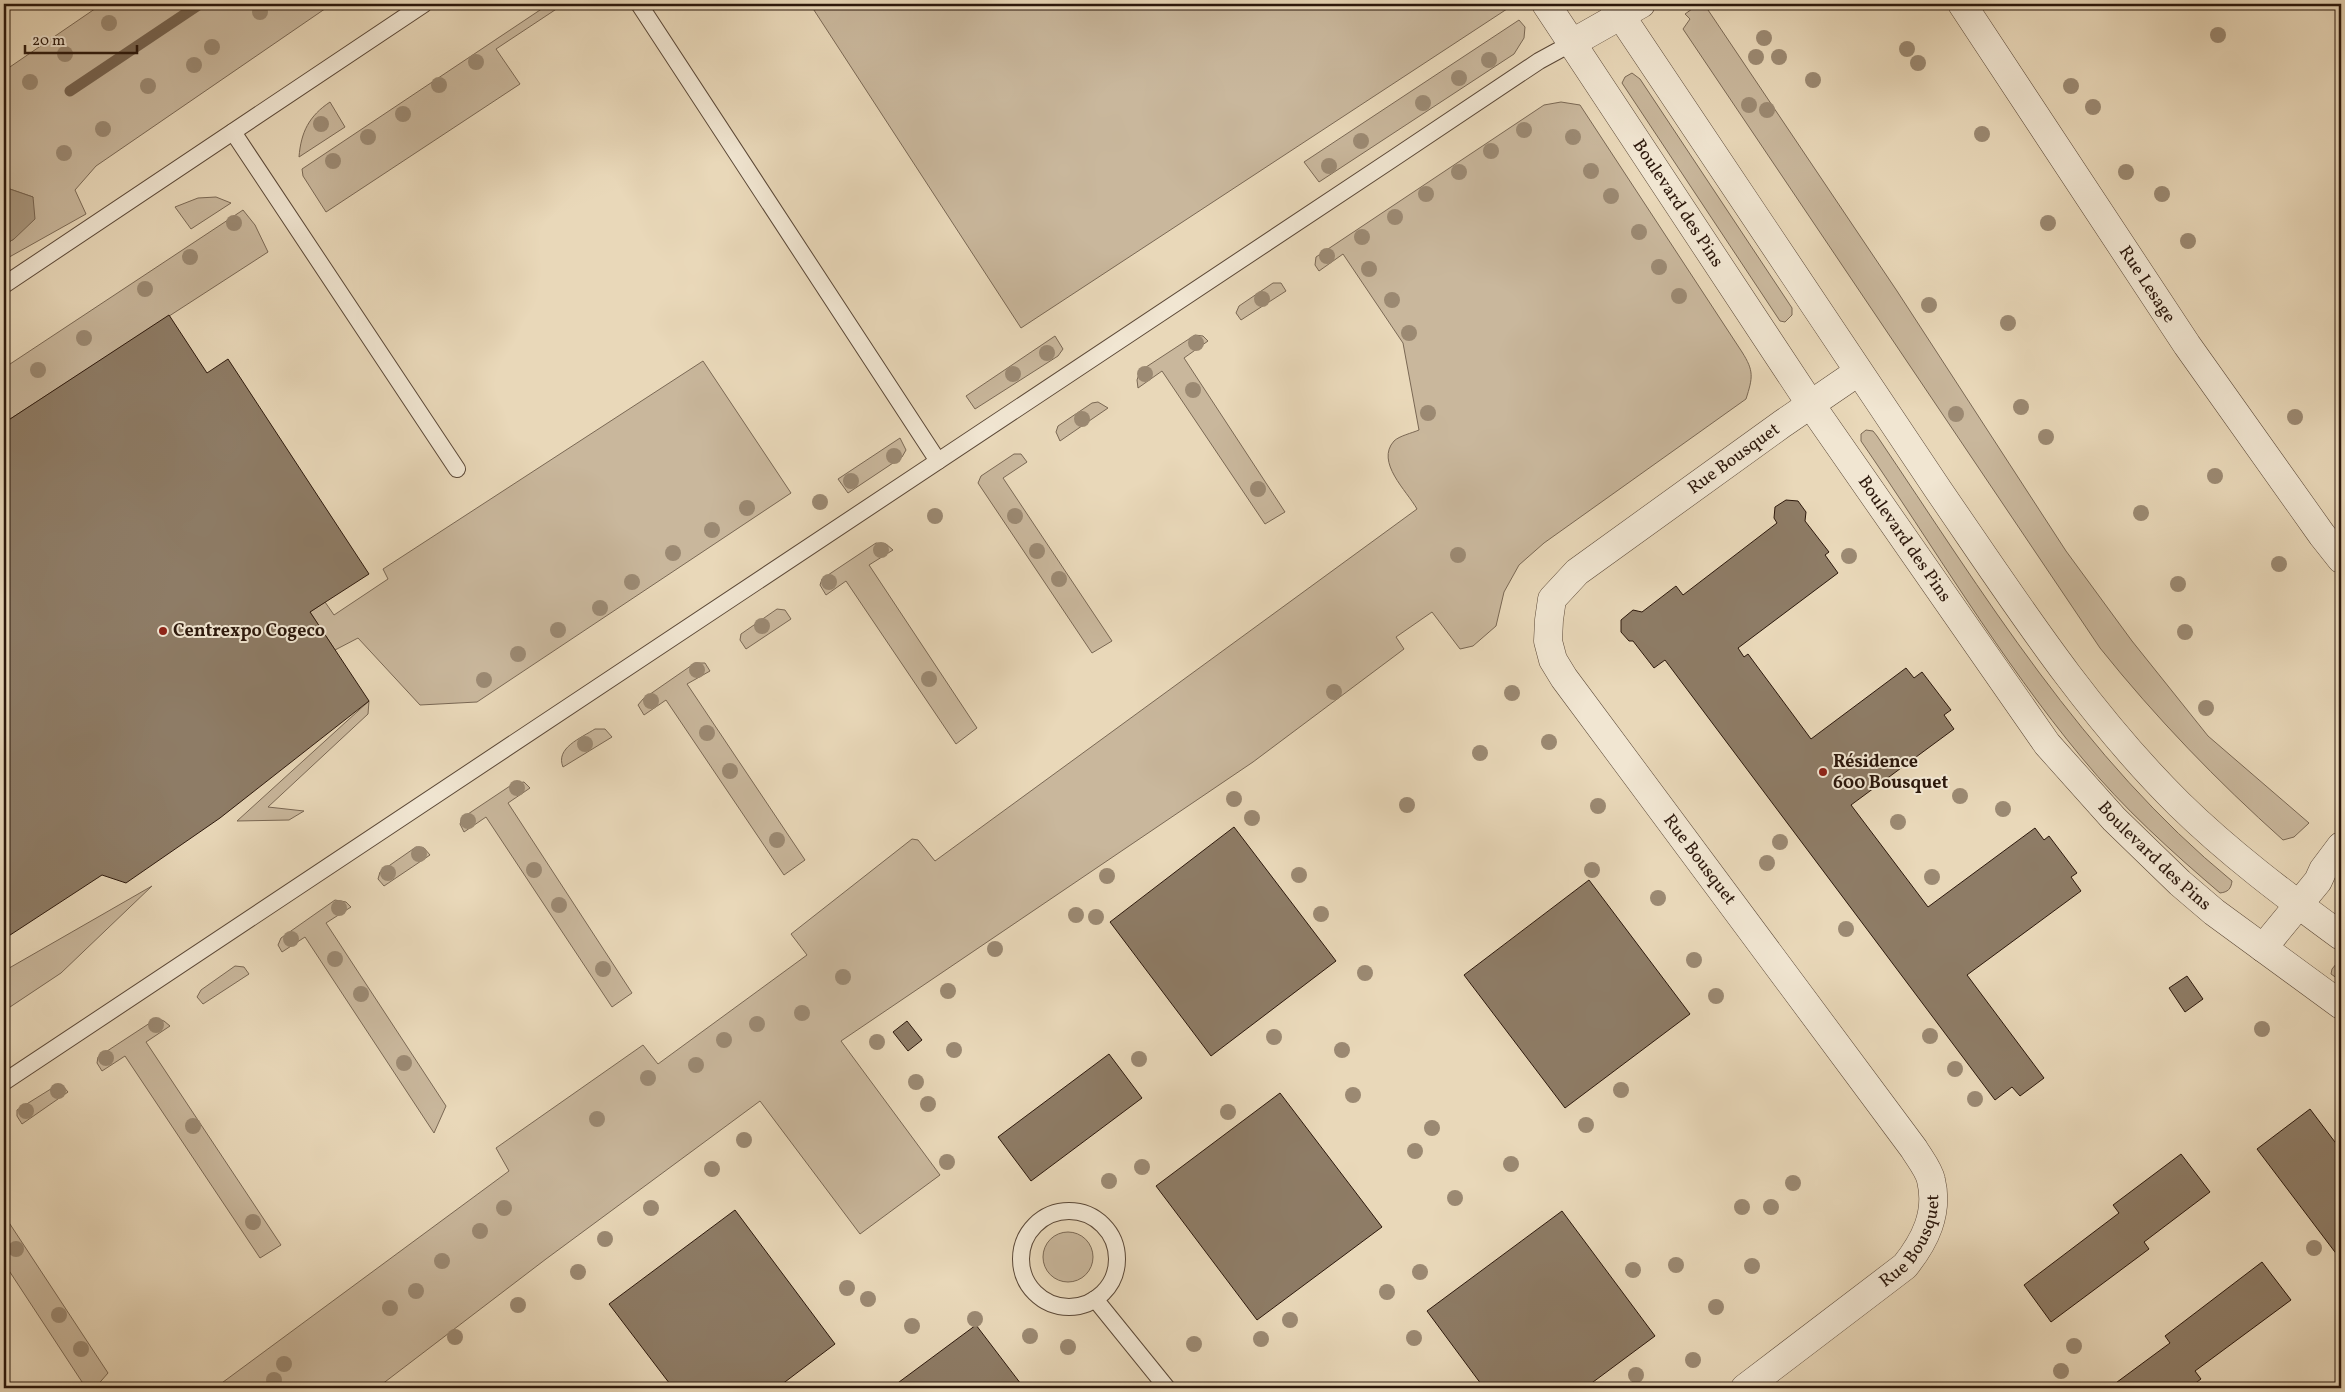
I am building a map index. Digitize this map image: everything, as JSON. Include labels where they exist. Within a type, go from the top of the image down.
[{"type":"street","name":"Boulevard des Pins","points":[[1546,4],[1811,404],[2048,744],[2078,780],[2153,859],[2214,912],[2341,1005]]},
{"type":"street","name":"Rue Lesage","points":[[1962,4],[2187,345],[2341,559]]},
{"type":"street","points":[[1572,43],[1625,8],[1858,372],[2021,610],[2084,698],[2116,736],[2179,804],[2242,861],[2341,936]]},
{"type":"street","name":"Rue Bousquet","points":[[1744,1388],[1905,1266],[1924,1240],[1930,1223],[1933,1210],[1931,1179],[1914,1150],[1564,678],[1553,660],[1548,641],[1549,620],[1552,599],[1577,572],[1858,372]]},
{"type":"street","points":[[2263,948],[2297,904],[2318,881],[2323,870],[2341,846]]},
{"type":"lane","points":[[4,285],[424,4]]},
{"type":"lane","points":[[639,4],[938,461]]},
{"type":"lane","points":[[4,1082],[1523,72],[1572,43]]},
{"type":"lane","points":[[233,132],[457,469]]},
{"type":"lane","points":[[1060,1211],[1077,1211],[1092,1216],[1106,1227],[1114,1241],[1118,1257],[1115,1274],[1108,1288],[1095,1299],[1081,1306],[1066,1307],[1051,1304],[1038,1296],[1028,1284],[1022,1270],[1021,1254],[1024,1240],[1033,1227],[1045,1217],[1060,1211]]},
{"type":"lane","points":[[1095,1299],[1167,1388]]},
{"type":"shaded area","points":[[102,4],[332,4],[96,166],[75,190],[86,214],[4,260],[4,245],[14,239],[33,197],[4,187],[4,71]]},
{"type":"shaded area","points":[[549,4],[564,4],[496,49],[520,84],[326,212],[303,176],[302,169]]},
{"type":"shaded area","points":[[810,4],[1508,4],[1510,7],[1021,328]]},
{"type":"shaded area","points":[[1699,4],[1704,4],[1897,291],[2066,551],[2132,641],[2208,736],[2309,823],[2294,837],[2283,840],[2234,795],[2165,724],[2100,648],[1683,29],[1690,19],[1685,14]]},
{"type":"shaded area","points":[[1519,20],[1525,27],[1524,38],[1514,54],[1319,182],[1304,162]]},
{"type":"shaded area","points":[[1632,73],[1640,79],[1792,308],[1792,315],[1785,322],[1780,321],[1622,83],[1625,77]]},
{"type":"shaded area","points":[[330,102],[345,127],[299,157],[307,125]]},
{"type":"shaded area","points":[[1561,102],[1580,105],[1742,352],[1749,364],[1751,374],[1746,399],[1544,543],[1519,565],[1504,592],[1496,626],[1473,646],[1460,649],[1432,612],[1396,637],[1404,649],[1253,762],[841,1041],[940,1175],[860,1234],[760,1101],[546,1259],[377,1388],[215,1388],[509,1171],[496,1148],[643,1045],[658,1064],[807,955],[791,934],[912,839],[918,840],[935,861],[1417,509],[1395,476],[1388,458],[1389,449],[1396,439],[1419,430],[1403,343],[1343,254],[1319,271],[1315,265],[1316,257],[1544,105]]},
{"type":"shaded area","points":[[4,187],[33,197],[35,219],[14,239],[4,245]]},
{"type":"shaded area","points":[[216,197],[231,203],[191,229],[175,207],[198,198]]},
{"type":"shaded area","points":[[243,210],[255,225],[268,252],[4,423],[4,368]]},
{"type":"shaded area","points":[[1273,283],[1281,283],[1286,291],[1241,320],[1236,313],[1239,306]]},
{"type":"shaded area","points":[[1195,335],[1203,336],[1208,341],[1184,358],[1285,512],[1265,524],[1162,371],[1138,388],[1137,380],[1140,371]]},
{"type":"shaded area","points":[[1055,336],[1063,349],[1058,356],[975,409],[966,396]]},
{"type":"shaded area","points":[[703,361],[791,493],[477,702],[420,705],[358,638],[335,650],[310,612],[325,602],[334,615],[388,579],[383,569]]},
{"type":"shaded area","points":[[1098,402],[1108,408],[1060,441],[1056,432],[1058,426],[1092,403]]},
{"type":"shaded area","points":[[1866,430],[1873,431],[1877,436],[1997,614],[2082,728],[2129,782],[2178,833],[2232,881],[2227,891],[2220,893],[2148,829],[2082,758],[2052,720],[1995,642],[1861,441],[1861,434]]},
{"type":"shaded area","points":[[900,438],[906,450],[902,457],[848,493],[838,479]]},
{"type":"shaded area","points":[[1014,454],[1021,454],[1027,462],[1003,478],[1112,641],[1092,653],[978,483],[981,476]]},
{"type":"shaded area","points":[[876,543],[886,544],[893,550],[869,565],[977,728],[956,744],[846,581],[826,595],[820,585],[822,579]]},
{"type":"shaded area","points":[[777,609],[785,610],[791,619],[746,649],[740,640],[741,634]]},
{"type":"shaded area","points":[[695,663],[705,663],[710,671],[687,684],[805,860],[784,875],[666,700],[644,715],[638,705],[643,699]]},
{"type":"shaded area","points":[[369,701],[368,714],[268,807],[304,811],[289,820],[237,821]]},
{"type":"shaded area","points":[[595,729],[605,729],[612,737],[563,767],[563,754],[566,749]]},
{"type":"shaded area","points":[[524,782],[530,788],[508,803],[632,993],[612,1007],[486,817],[464,832],[460,824],[462,818],[513,784]]},
{"type":"shaded area","points":[[416,847],[424,848],[430,855],[384,886],[378,879],[380,872]]},
{"type":"shaded area","points":[[152,886],[61,973],[4,1011],[4,971]]},
{"type":"shaded area","points":[[335,900],[346,902],[351,907],[326,923],[446,1106],[434,1133],[305,937],[282,952],[278,945],[281,938]]},
{"type":"shaded area","points":[[2341,962],[2341,981],[2331,974],[2332,969],[2337,963]]},
{"type":"shaded area","points":[[235,966],[244,967],[249,974],[203,1004],[197,997],[201,990]]},
{"type":"shaded area","points":[[156,1019],[164,1021],[170,1026],[146,1042],[281,1245],[260,1258],[125,1056],[102,1071],[97,1063],[98,1057]]},
{"type":"shaded area","points":[[62,1085],[68,1092],[22,1124],[17,1116],[17,1110],[54,1087]]},
{"type":"shaded area","points":[[4,1215],[108,1373],[95,1388],[86,1388],[4,1263]]},
{"type":"shaded area","points":[[1073,1232],[1086,1239],[1092,1247],[1092,1267],[1086,1275],[1078,1281],[1063,1282],[1050,1275],[1044,1267],[1043,1252],[1050,1239],[1058,1233]]},
{"type":"building","name":"Centrexpo Cogeco","points":[[169,315],[207,373],[228,359],[369,574],[310,612],[369,701],[220,818],[126,883],[102,875],[4,939],[4,423]]},
{"type":"building","name":"Résidence 600 Bousquet","points":[[1786,500],[1798,501],[1806,512],[1805,521],[1829,552],[1825,555],[1838,573],[1738,648],[1744,657],[1748,654],[1811,739],[1906,668],[1914,678],[1922,672],[1951,710],[1944,715],[1954,729],[1851,805],[1928,907],[2035,828],[2044,840],[2049,836],[2077,873],[2071,877],[2081,891],[1967,975],[2044,1078],[2020,1096],[2012,1087],[1995,1100],[1665,660],[1654,668],[1633,641],[1629,641],[1621,632],[1621,620],[1633,610],[1642,612],[1676,586],[1683,595],[1777,523],[1774,518],[1775,507]]},
{"type":"building","points":[[1234,827],[1336,961],[1211,1056],[1110,922]]},
{"type":"building","points":[[1589,880],[1690,1014],[1565,1108],[1464,975]]},
{"type":"building","points":[[2187,976],[2203,999],[2185,1012],[2169,988]]},
{"type":"building","points":[[907,1021],[922,1040],[908,1051],[893,1032]]},
{"type":"building","points":[[1109,1054],[1142,1098],[1031,1181],[998,1137]]},
{"type":"building","points":[[1280,1093],[1382,1227],[1257,1320],[1156,1186]]},
{"type":"building","points":[[2310,1109],[2341,1150],[2341,1260],[2257,1149]]},
{"type":"building","points":[[2181,1154],[2210,1192],[2144,1242],[2149,1249],[2051,1322],[2024,1285],[2119,1213],[2113,1205]]},
{"type":"building","points":[[735,1210],[835,1344],[777,1388],[673,1388],[609,1304]]},
{"type":"building","points":[[1562,1211],[1655,1336],[1585,1388],[1484,1388],[1427,1311]]},
{"type":"building","points":[[2262,1262],[2291,1300],[2195,1371],[2201,1379],[2189,1388],[2109,1388],[2170,1343],[2165,1336]]},
{"type":"building","points":[[976,1325],[1024,1388],[891,1388]]},
{"type":"waterway","points":[[70,91],[200,4]]},
{"type":"place","name":"Centrexpo Cogeco","points":[[163,631]]},
{"type":"place","name":"Résidence 600 Bousquet","points":[[1823,772]]}]
